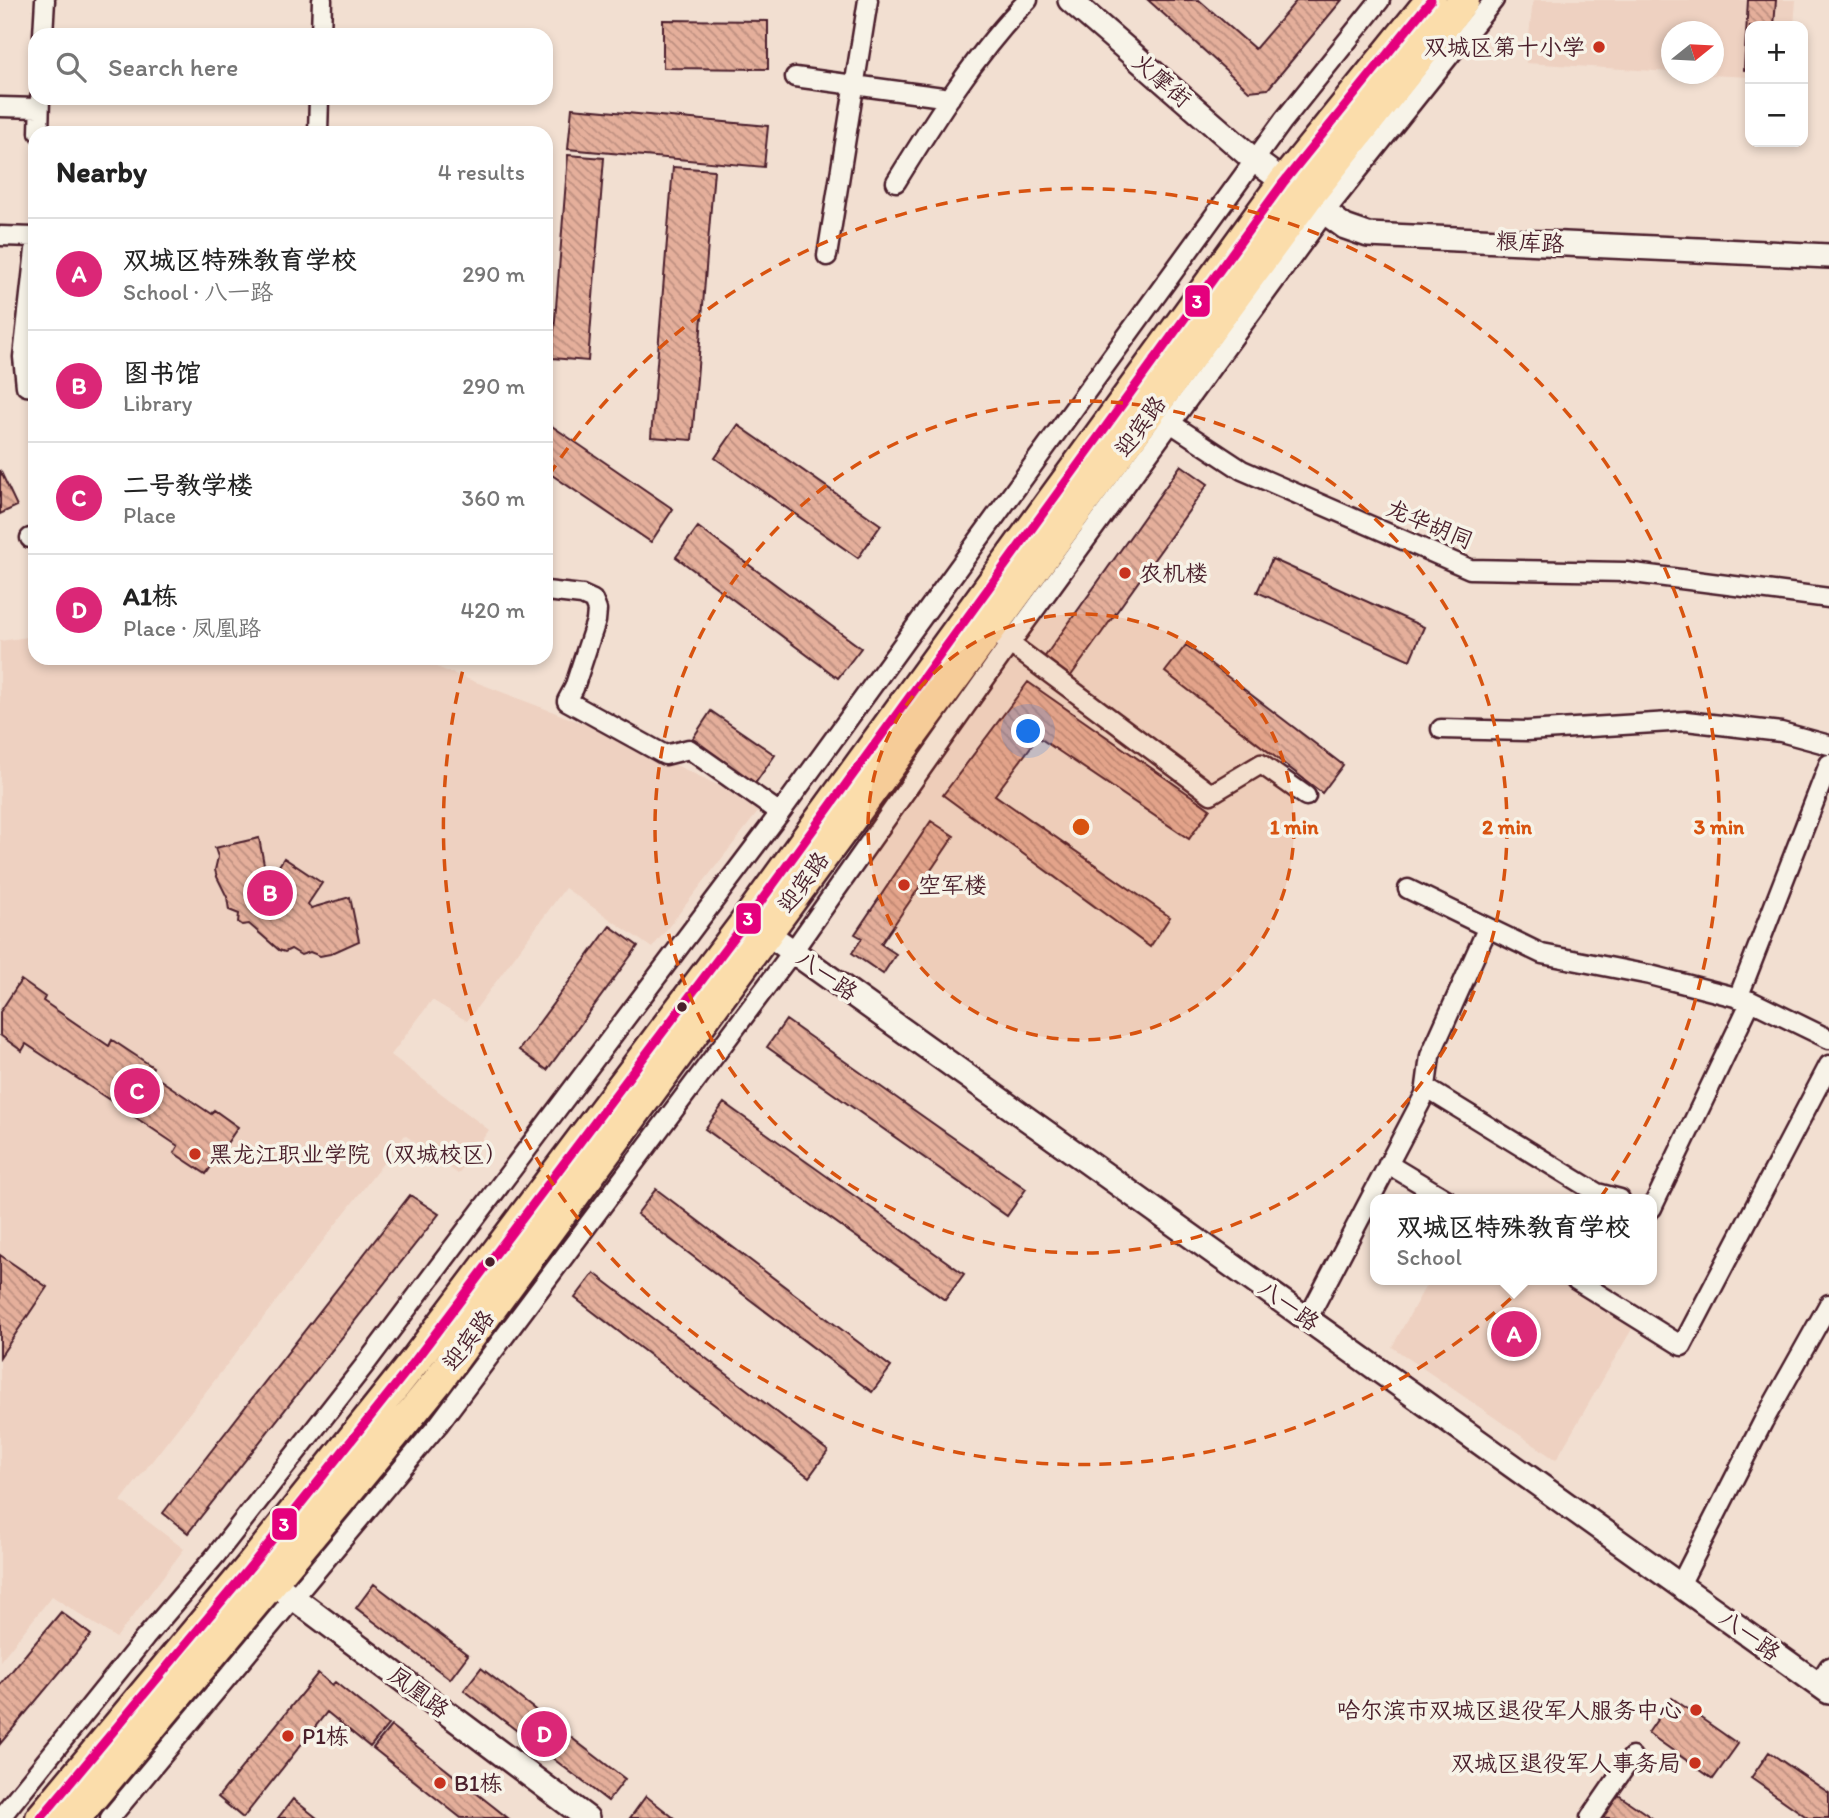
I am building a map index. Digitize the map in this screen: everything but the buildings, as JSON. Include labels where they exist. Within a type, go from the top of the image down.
[{"type":"main road","name":"迎宾路","points":[[1305,198],[1431,0]]},
{"type":"main road","name":"迎宾路","points":[[75,1818],[272,1582],[414,1362],[757,925],[1151,410],[1305,198],[1464,0]]},
{"type":"main road","name":"迎宾路","points":[[757,925],[1000,636],[1151,410]]},
{"type":"main road","name":"迎宾路","points":[[41,1818],[272,1582]]},
{"type":"street","points":[[43,28],[45,0]]},
{"type":"street","points":[[321,28],[322,0]]},
{"type":"street","points":[[827,256],[867,0]]},
{"type":"street","points":[[896,182],[950,98],[1012,16],[1028,0]]},
{"type":"street","name":"火摩街","points":[[1070,0],[1254,160]]},
{"type":"street","points":[[0,1818],[145,1638],[216,1555],[364,1366],[780,813],[1254,160],[1318,75],[1380,0]]},
{"type":"street","points":[[1151,410],[1305,198],[1494,0]]},
{"type":"street","points":[[795,77],[950,98]]},
{"type":"street","points":[[0,107],[28,104]]},
{"type":"street","points":[[39,126],[40,105]]},
{"type":"street","points":[[318,126],[319,105]]},
{"type":"street","name":"粮库路","points":[[1254,160],[1345,227],[1368,234],[1829,256]]},
{"type":"street","points":[[0,236],[28,237]]},
{"type":"street","points":[[28,312],[23,357],[28,386]]},
{"type":"street","name":"龙华胡同","points":[[1151,410],[1242,470],[1470,569],[1626,572],[1829,598]]},
{"type":"street","points":[[553,592],[582,595],[593,600],[597,610],[593,632],[567,701],[665,755],[689,749],[780,813]]},
{"type":"street","points":[[110,1818],[272,1582],[438,1425],[793,951],[1000,636],[1211,794],[1261,764],[1306,796]]},
{"type":"street","points":[[1441,729],[1527,731],[1686,721],[1781,732],[1829,745]]},
{"type":"street","points":[[1657,1197],[1745,1000],[1829,764]]},
{"type":"street","points":[[1408,889],[1542,954],[1650,975],[1745,1000],[1829,1039]]},
{"type":"street","name":"八一路","points":[[757,925],[1680,1585],[1825,1681]]},
{"type":"street","points":[[1372,1194],[1425,1094],[1430,1056],[1487,929]]},
{"type":"street","points":[[1584,1285],[1682,1346],[1829,1065]]},
{"type":"street","points":[[1426,1088],[1601,1194]]},
{"type":"street","points":[[1388,1164],[1438,1194]]},
{"type":"street","points":[[1308,1318],[1370,1199]]},
{"type":"street","points":[[1680,1585],[1763,1422],[1829,1304]]},
{"type":"street","name":"凤凰路","points":[[272,1582],[587,1818]]},
{"type":"street","points":[[1590,1818],[1632,1757]]},
{"type":"shaded area","name":"双城区第十小学","points":[[1533,0],[1796,0],[1794,21],[1745,21],[1745,77],[1724,76],[1724,21],[1661,21],[1661,71],[1526,63]]},
{"type":"shaded area","name":"黑龙江职业学院（双城校区）","points":[[28,637],[28,665],[431,665],[611,734],[726,789],[758,812],[652,948],[565,888],[467,1021],[432,1000],[391,1055],[489,1130],[458,1174],[405,1135],[121,1501],[184,1549],[116,1638],[52,1596],[0,1661],[0,641]]},
{"type":"shaded area","points":[[1426,1285],[1578,1285],[1636,1322],[1556,1460],[1392,1347]]},
{"type":"transit line","name":"3","points":[[41,1818],[251,1566],[414,1362],[748,919],[1283,183],[1431,0]]},
{"type":"place","name":"双城区第十小学","points":[[1599,47]]},
{"type":"place","name":"农机楼","points":[[1125,573]]},
{"type":"place","name":"空军楼","points":[[904,885]]},
{"type":"place","name":"图书馆","points":[[270,893]]},
{"type":"place","name":"二号教学楼","points":[[137,1091]]},
{"type":"place","name":"黑龙江职业学院（双城校区）","points":[[195,1154]]},
{"type":"place","name":"双城区特殊教育学校","points":[[1514,1334]]},
{"type":"place","name":"哈尔滨市双城区退役军人服务中心","points":[[1696,1710]]},
{"type":"place","name":"A1栋","points":[[544,1734]]},
{"type":"place","name":"P1栋","points":[[288,1736]]},
{"type":"place","name":"双城区退役军人事务局","points":[[1695,1763]]},
{"type":"place","name":"B1栋","points":[[440,1783]]}]
